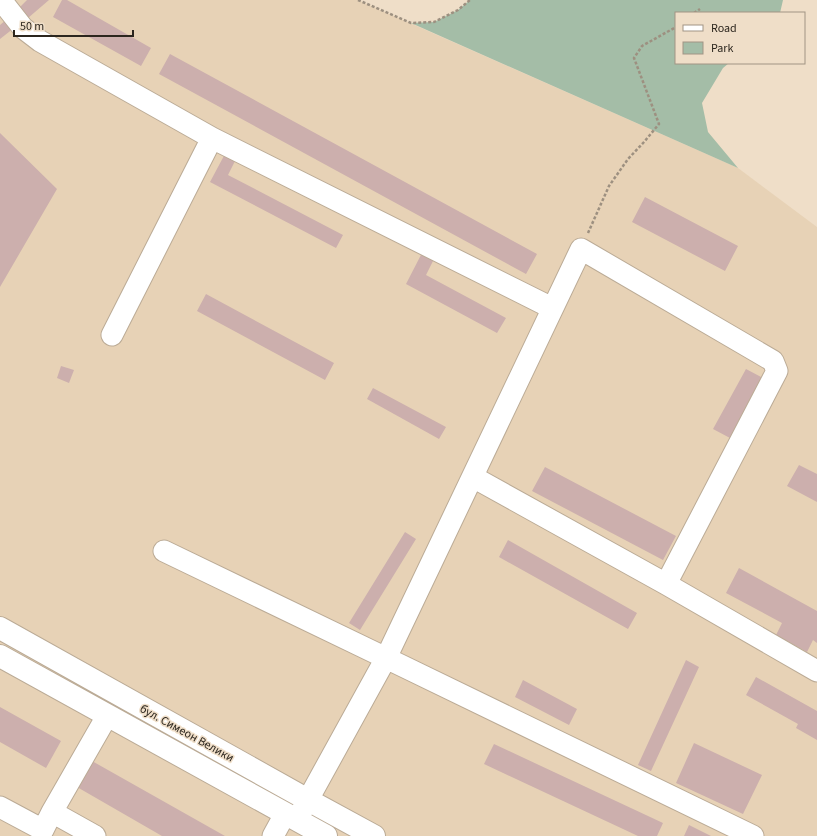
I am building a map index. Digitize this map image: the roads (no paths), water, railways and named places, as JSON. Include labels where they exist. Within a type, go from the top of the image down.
[{"type":"main road","name":"бул. Симеон Велики","points":[[0,628],[374,836]]},
{"type":"main road","name":"бул. Симеон Велики","points":[[0,656],[326,836]]},
{"type":"lane","points":[[1,0],[23,28],[40,41],[212,138],[552,308]]},
{"type":"lane","points":[[112,335],[212,138]]},
{"type":"lane","points":[[273,836],[308,800],[386,658],[581,250],[773,361],[777,371],[666,584]]},
{"type":"lane","points":[[473,477],[666,584],[817,671]]},
{"type":"lane","points":[[164,551],[753,836]]},
{"type":"lane","points":[[0,807],[43,830],[107,716]]},
{"type":"lane","points":[[52,812],[95,836]]}]
